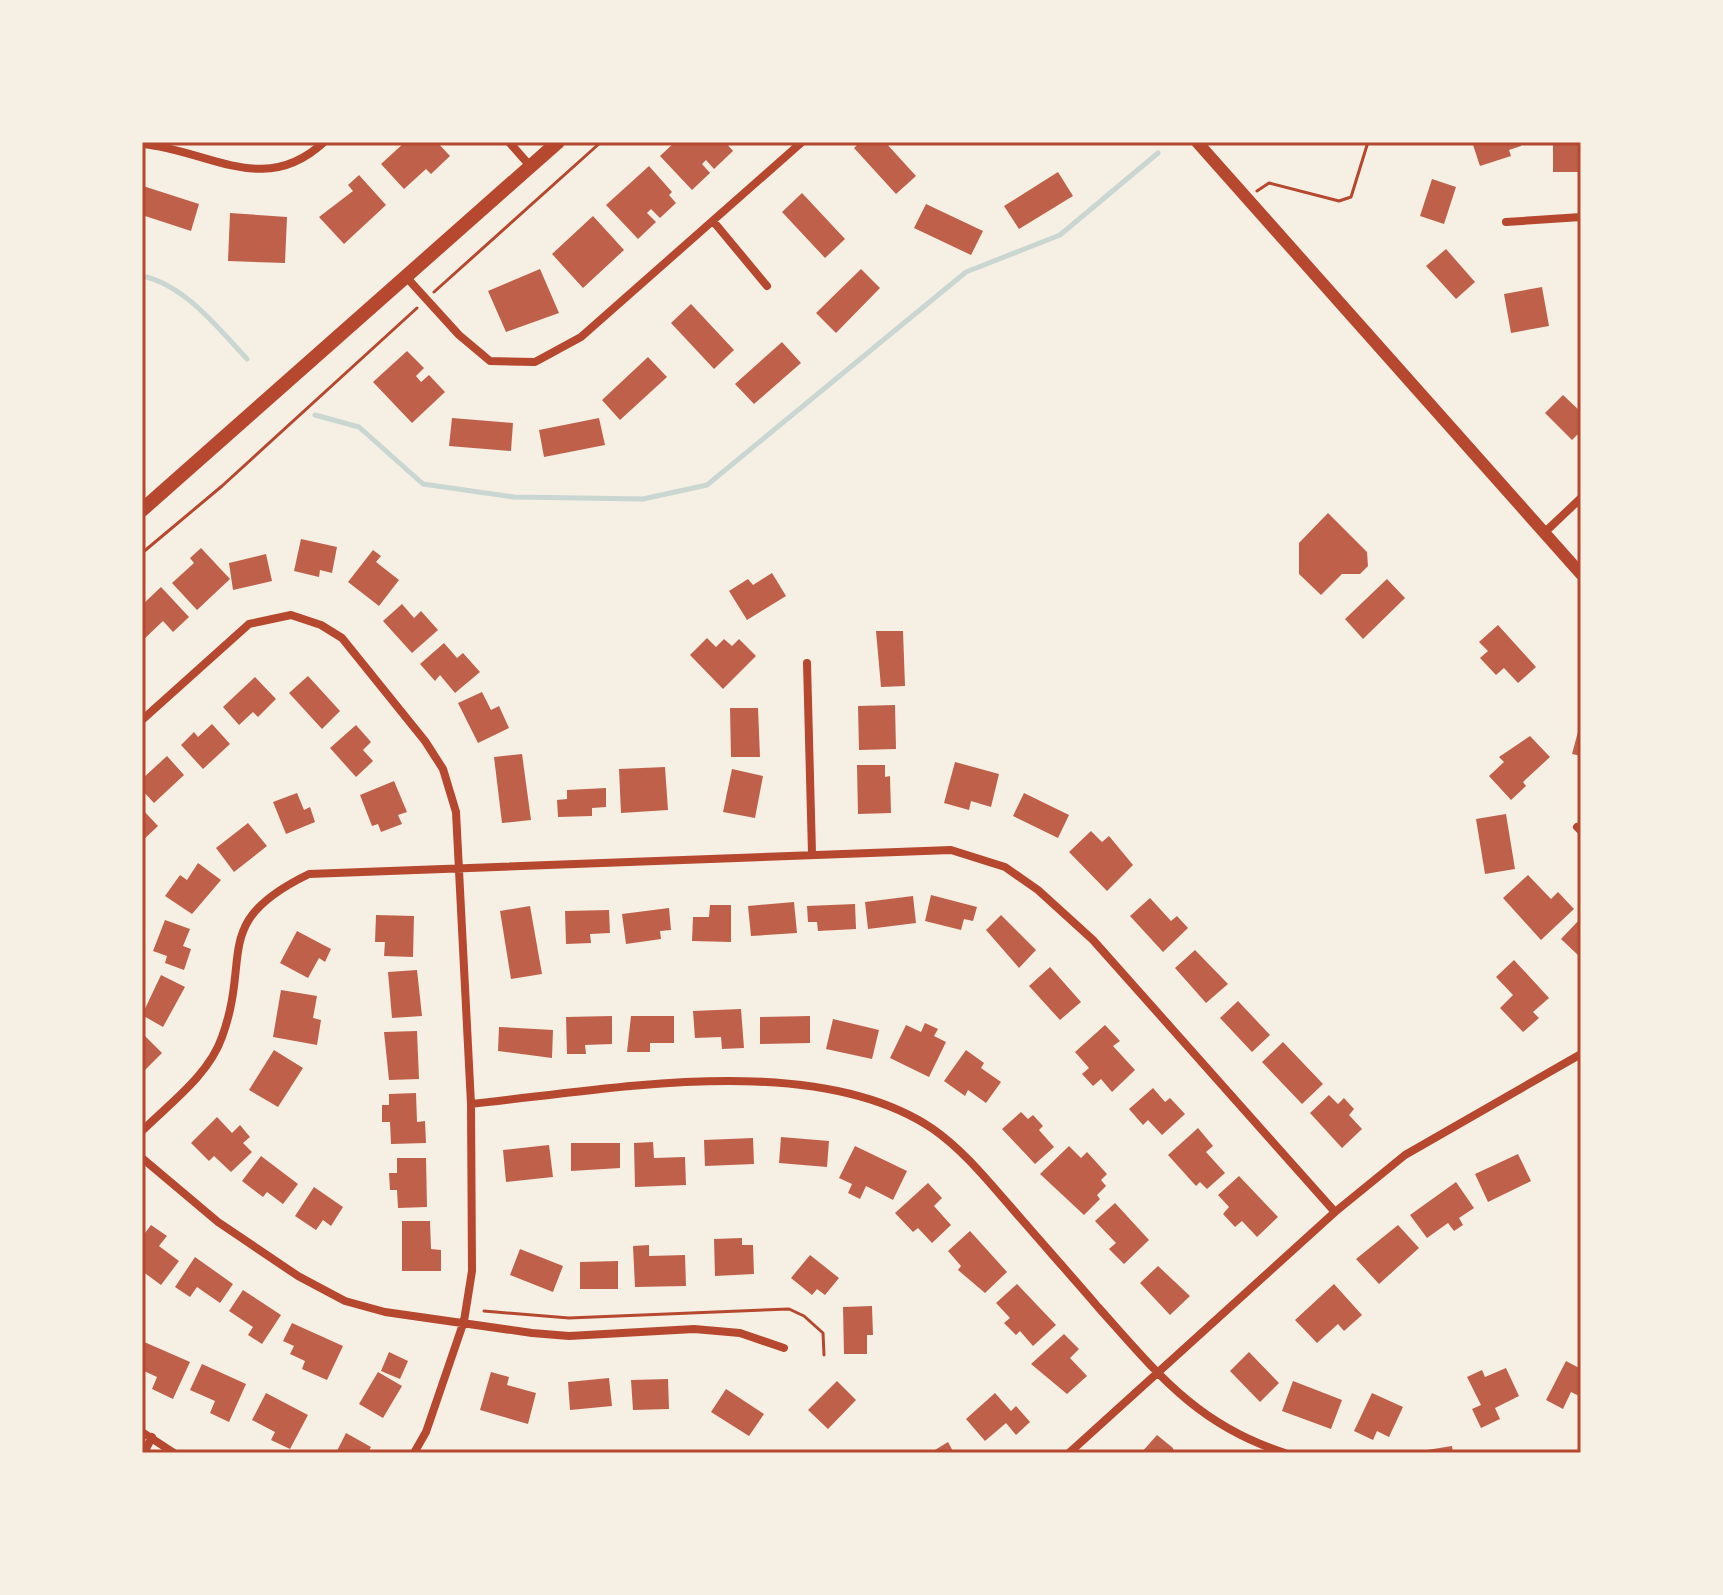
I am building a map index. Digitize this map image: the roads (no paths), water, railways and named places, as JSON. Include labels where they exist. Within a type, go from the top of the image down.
[{"type":"main road","points":[[142,510],[408,279],[558,142]]},
{"type":"street","points":[[142,144],[237,167],[263,170],[295,163],[324,142]]},
{"type":"street","points":[[509,142],[531,167]]},
{"type":"street","points":[[408,279],[459,335],[490,361],[535,362],[581,337],[802,142]]},
{"type":"street","points":[[1197,142],[1581,574]]},
{"type":"street","points":[[1506,222],[1581,217]]},
{"type":"street","points":[[713,221],[767,286]]},
{"type":"street","points":[[1544,533],[1581,498]]},
{"type":"street","points":[[142,720],[249,624],[291,615],[321,625],[342,638],[443,769],[456,812],[461,871],[471,1104],[472,1271],[464,1321],[426,1432],[414,1453]]},
{"type":"street","points":[[807,663],[812,853]]},
{"type":"street","points":[[142,1131],[203,1070],[222,1039],[237,950],[246,919],[277,889],[309,874],[461,871],[812,853],[951,850],[1005,867],[1038,890],[1093,940],[1335,1212]]},
{"type":"street","points":[[1069,1453],[1335,1212],[1405,1155],[1581,1054]]},
{"type":"street","points":[[471,1104],[696,1081],[800,1086],[859,1096],[898,1107],[935,1130],[980,1172],[1183,1400],[1233,1433],[1285,1453]]},
{"type":"street","points":[[142,1158],[218,1222],[298,1276],[345,1301],[385,1312],[569,1336],[694,1329],[740,1333],[784,1348]]},
{"type":"street","points":[[142,1432],[174,1453]]},
{"type":"street","points":[[144,1453],[152,1437]]},
{"type":"waterway","points":[[315,415],[359,427],[423,484],[514,497],[643,499],[707,485],[966,272],[1060,235],[1158,153]]},
{"type":"waterway","points":[[142,276],[172,288],[200,309],[247,359]]}]
